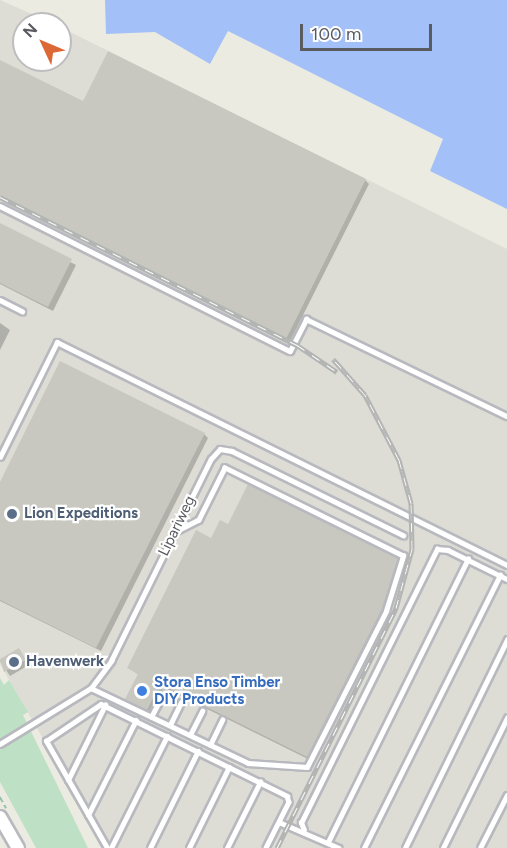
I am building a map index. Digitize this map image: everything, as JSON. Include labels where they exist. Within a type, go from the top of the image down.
[{"type":"street","points":[[0,817],[18,848]]},
{"type":"lane","points":[[0,206],[290,351],[306,318],[507,416]]},
{"type":"lane","points":[[0,300],[22,311]]},
{"type":"lane","points":[[0,457],[57,342],[507,565]]},
{"type":"lane","name":"Lipariweg","points":[[0,744],[91,688],[111,661],[211,459],[220,449],[232,451],[403,535]]},
{"type":"lane","points":[[91,688],[248,763],[307,767],[386,611],[403,556],[225,468],[199,520],[174,533]]},
{"type":"lane","points":[[304,830],[301,823],[437,549],[468,559],[507,579]]},
{"type":"lane","points":[[328,842],[468,559]]},
{"type":"lane","points":[[364,848],[500,575]]},
{"type":"lane","points":[[405,848],[507,640]]},
{"type":"lane","points":[[152,717],[163,694]]},
{"type":"lane","points":[[170,725],[181,702]]},
{"type":"lane","points":[[105,705],[287,796],[290,802],[266,848]]},
{"type":"lane","points":[[105,705],[46,741],[109,848]]},
{"type":"lane","points":[[68,780],[105,705]]},
{"type":"lane","points":[[190,735],[202,711]]},
{"type":"lane","points":[[443,848],[507,718]]},
{"type":"lane","points":[[88,815],[136,720]]},
{"type":"lane","points":[[210,745],[222,720]]},
{"type":"lane","points":[[109,848],[167,736]]},
{"type":"lane","points":[[150,848],[198,751]]},
{"type":"lane","points":[[189,848],[229,767]]},
{"type":"lane","points":[[227,848],[260,782]]},
{"type":"lane","points":[[480,848],[507,795]]},
{"type":"lane","points":[[279,822],[304,830],[336,847]]},
{"type":"shaded area","points":[[0,0],[27,12],[12,12],[12,72],[72,72],[72,33],[507,249],[507,848],[106,848],[0,664]]},
{"type":"green space","points":[[0,678],[4,685],[9,680],[28,712],[23,715],[88,848],[36,848],[0,782]]},
{"type":"water","points":[[105,0],[507,0],[507,209],[430,171],[443,139],[228,31],[210,64],[155,32],[106,34]]},
{"type":"building","points":[[108,51],[366,179],[286,339],[0,197],[0,60],[12,66],[12,72],[24,72],[83,101]]},
{"type":"building","points":[[0,223],[72,259],[48,307],[0,283]]},
{"type":"building","points":[[60,361],[205,433],[96,648],[0,600],[0,482]]},
{"type":"building","points":[[248,484],[398,558],[382,609],[307,757],[160,684],[147,710],[125,699],[138,674],[127,668],[196,530],[211,538],[220,520],[228,524]]},
{"type":"building","points":[[19,648],[26,660],[4,672],[0,659]]},
{"type":"railway","points":[[0,197],[297,345],[337,372]]},
{"type":"railway","points":[[277,848],[396,608],[412,549],[411,503],[399,460],[365,395],[333,359]]},
{"type":"place","name":"Lion Expeditions","points":[[12,514]]},
{"type":"place","name":"Havenwerk","points":[[14,662]]},
{"type":"place","name":"Stora Enso Timber DIY Products","points":[[142,691]]}]
